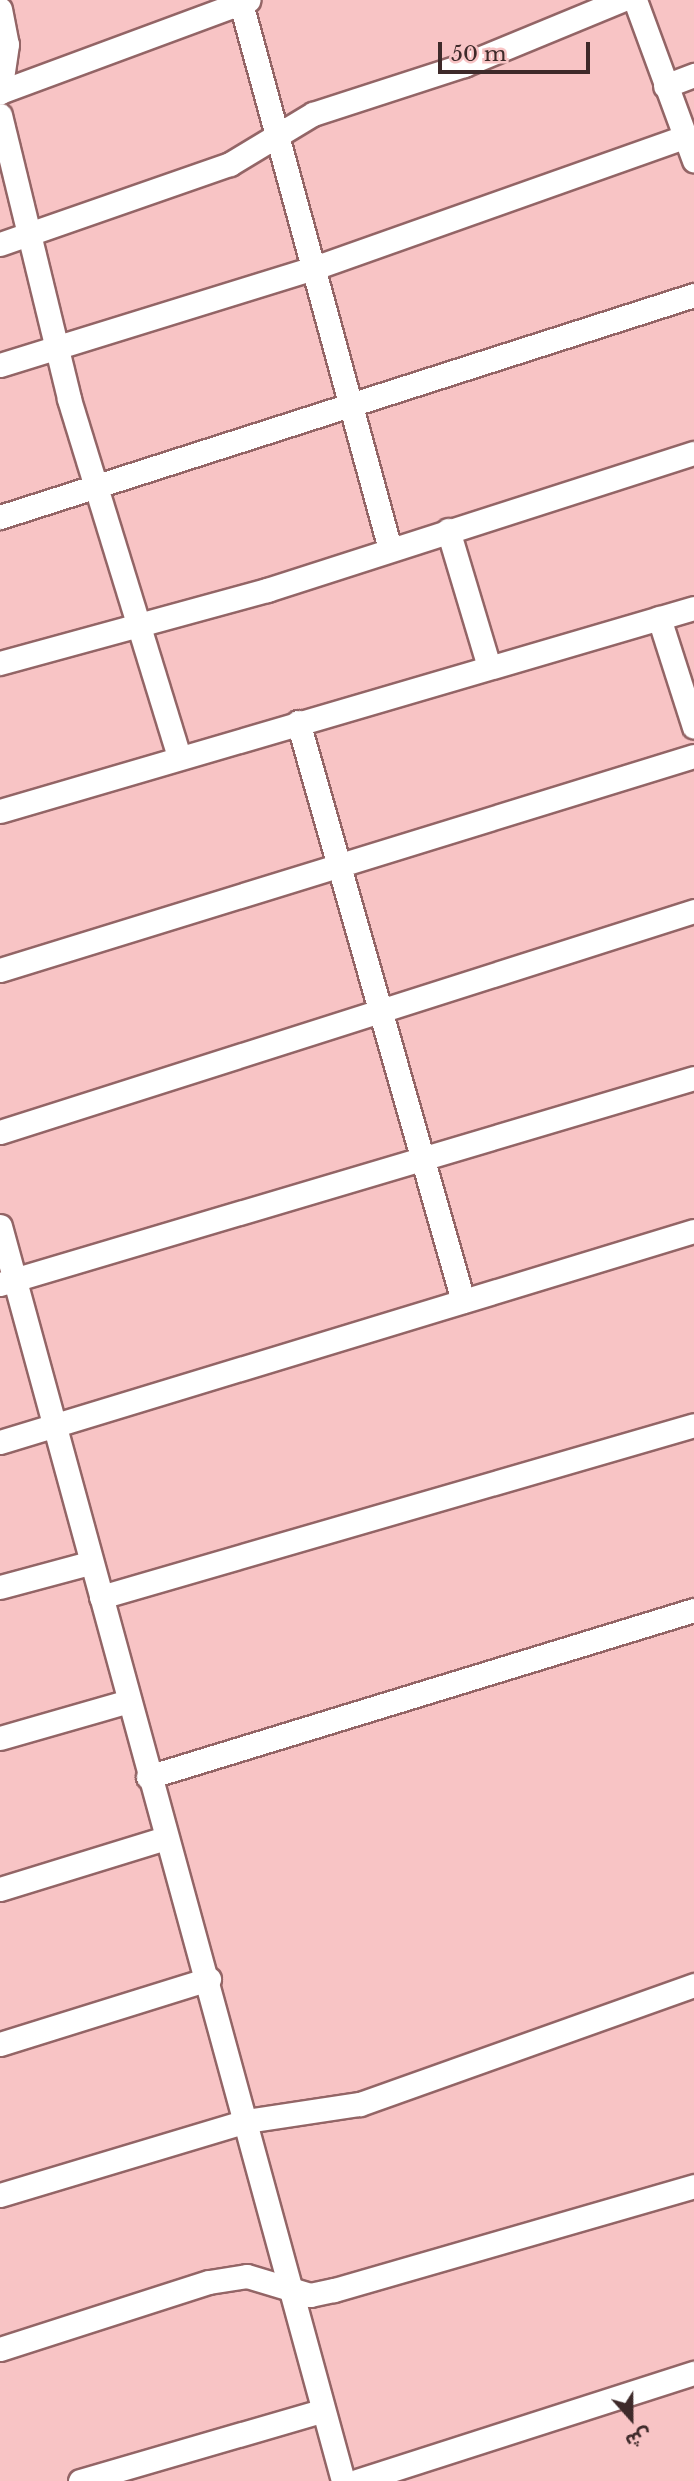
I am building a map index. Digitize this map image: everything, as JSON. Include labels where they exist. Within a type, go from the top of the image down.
[{"type":"street","points":[[0,244],[230,164],[313,114],[464,65],[622,0]]},
{"type":"street","points":[[635,0],[694,160]]},
{"type":"street","points":[[0,9],[7,44],[0,92],[243,1],[390,549]]},
{"type":"street","points":[[665,86],[694,75]]},
{"type":"street","points":[[0,115],[57,349],[136,625],[180,758]]},
{"type":"street","points":[[0,365],[314,268],[684,137]]},
{"type":"street","points":[[0,517],[351,408],[694,295]]},
{"type":"street","points":[[0,663],[390,549],[694,453]]},
{"type":"street","points":[[448,530],[489,667]]},
{"type":"street","points":[[0,811],[694,608]]},
{"type":"street","points":[[659,618],[694,727]]},
{"type":"street","points":[[298,722],[463,1301]]},
{"type":"street","points":[[0,970],[339,868],[694,756]]},
{"type":"street","points":[[0,1132],[378,1009],[694,911]]},
{"type":"street","points":[[6,1281],[694,1079]]},
{"type":"street","points":[[0,1226],[6,1281],[101,1597],[148,1777],[209,1979],[294,2290],[321,2411],[343,2481]]},
{"type":"street","points":[[0,1442],[694,1231]]},
{"type":"street","points":[[101,1597],[694,1425]]},
{"type":"street","points":[[0,1587],[89,1563]]},
{"type":"street","points":[[148,1777],[694,1610]]},
{"type":"street","points":[[0,1738],[129,1701]]},
{"type":"street","points":[[0,1889],[166,1838]]},
{"type":"street","points":[[0,2044],[209,1979]]},
{"type":"street","points":[[0,2195],[247,2121],[360,2104],[694,1985]]},
{"type":"street","points":[[0,2349],[209,2282],[247,2276],[294,2290],[334,2290],[694,2186]]},
{"type":"street","points":[[357,2481],[694,2373]]},
{"type":"street","points":[[80,2481],[321,2411]]}]
